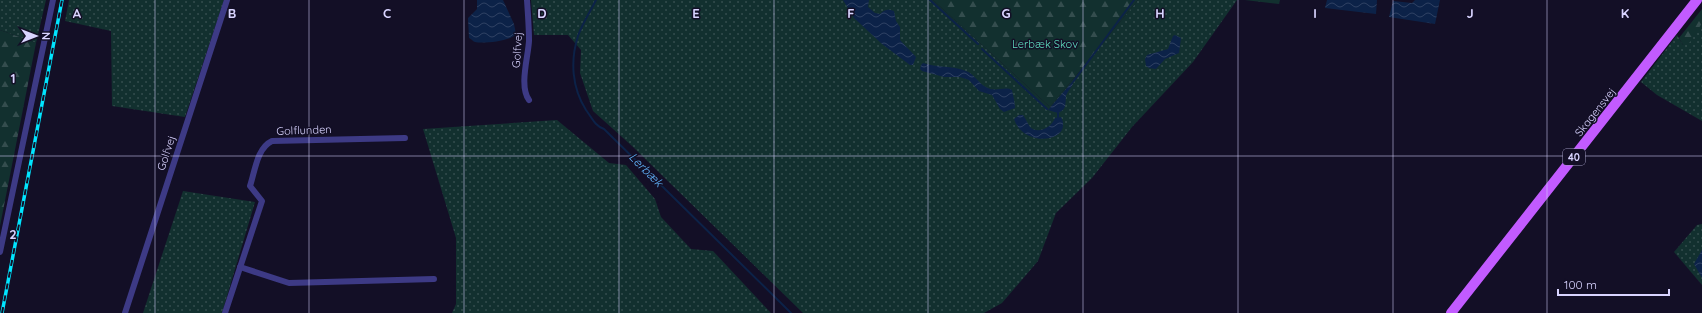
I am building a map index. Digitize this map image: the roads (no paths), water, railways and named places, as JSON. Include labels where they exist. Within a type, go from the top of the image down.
[{"type":"main road","name":"Skagensvej","points":[[1451,313],[1697,0]]},
{"type":"street","points":[[0,252],[53,0]]},
{"type":"street","name":"Golfvej","points":[[125,313],[227,0]]},
{"type":"street","name":"Golfvej","points":[[527,0],[529,40],[525,94],[529,100]]},
{"type":"street","name":"Golflunden","points":[[225,313],[262,201],[250,186],[260,152],[265,144],[272,141],[405,138]]},
{"type":"street","points":[[240,267],[289,283],[434,279]]},
{"type":"water","points":[[477,0],[503,0],[514,24],[516,34],[503,40],[479,43],[469,38],[468,18],[477,9]]},
{"type":"water","points":[[843,0],[869,0],[868,7],[875,13],[880,14],[887,10],[894,11],[896,21],[900,27],[900,40],[916,57],[913,65],[910,65],[882,44],[854,18]]},
{"type":"water","points":[[1327,0],[1377,0],[1376,14],[1325,8]]},
{"type":"water","points":[[1415,0],[1440,0],[1435,24],[1389,17],[1393,1],[1412,3]]},
{"type":"water","points":[[1175,35],[1181,38],[1179,53],[1165,59],[1156,69],[1146,66],[1145,59],[1147,55],[1168,49],[1173,36]]},
{"type":"water","points":[[923,63],[934,66],[961,69],[972,74],[985,87],[991,89],[1012,90],[1015,108],[1004,112],[1000,109],[992,95],[979,91],[969,80],[960,77],[944,77],[922,71],[920,69]]},
{"type":"water","points":[[1072,82],[1073,84],[1066,96],[1063,110],[1058,113],[1048,110]]},
{"type":"water","points":[[1019,115],[1023,115],[1030,127],[1037,130],[1048,127],[1055,118],[1061,117],[1063,125],[1061,132],[1054,137],[1046,139],[1027,135],[1019,129],[1014,119]]},
{"type":"water","points":[[1702,250],[1702,278],[1694,264]]},
{"type":"waterway","name":"Lerbæk","points":[[596,0],[584,22],[575,45],[573,65],[575,84],[581,102],[596,124],[604,129],[791,313]]},
{"type":"waterway","points":[[930,0],[978,44]]},
{"type":"waterway","points":[[1073,82],[1134,0]]},
{"type":"waterway","points":[[982,49],[1047,109]]},
{"type":"railway","points":[[2,313],[62,0]]},
{"type":"park label","name":"Lerbæk Skov","points":[[1045,44]]}]
